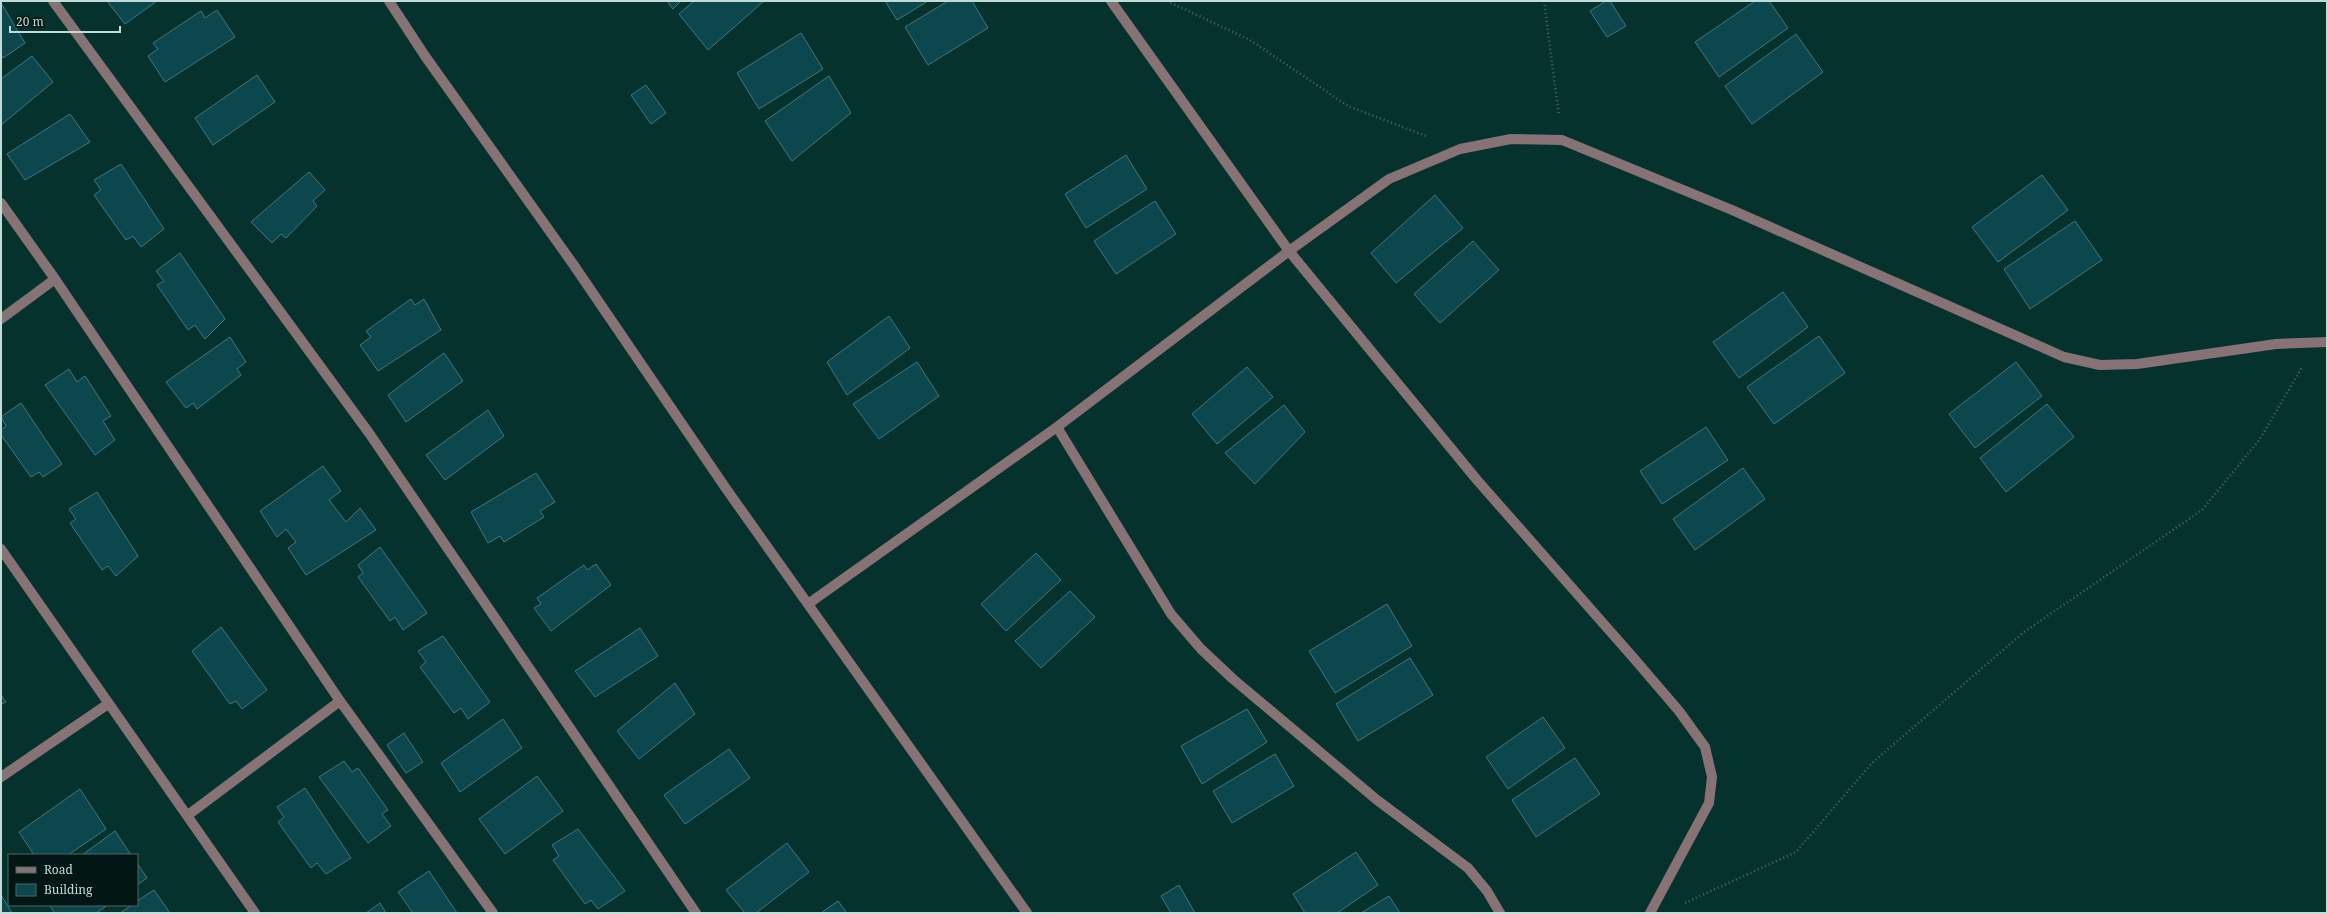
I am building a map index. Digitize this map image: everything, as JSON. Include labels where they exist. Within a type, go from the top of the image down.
[{"type":"street","points":[[53,1],[369,434],[696,913]]},
{"type":"street","points":[[388,1],[425,56],[573,264],[726,490],[1027,913]]},
{"type":"street","points":[[1111,1],[1289,251],[1477,480],[1636,661],[1678,711],[1705,747],[1712,777],[1709,803],[1650,913]]},
{"type":"street","points":[[808,604],[1057,428],[1289,251],[1389,178],[1460,149],[1511,139],[1562,140],[1732,210],[2064,357],[2100,365],[2137,364],[2276,344],[2322,342]]},
{"type":"street","points":[[1,203],[55,280],[340,701],[493,913]]},
{"type":"street","points":[[1,319],[55,280]]},
{"type":"street","points":[[1057,428],[1171,614],[1201,648],[1233,679],[1377,800],[1468,868],[1487,891],[1500,913]]},
{"type":"street","points":[[1,549],[255,913]]},
{"type":"street","points":[[188,815],[340,701]]},
{"type":"street","points":[[1,777],[108,704]]},
{"type":"path","points":[[1167,1],[1250,40],[1348,106],[1460,149]]},
{"type":"path","points":[[1544,1],[1562,140]]},
{"type":"path","points":[[1684,903],[1796,852],[1872,763],[2024,632],[2202,510],[2260,439],[2322,342]]},
{"type":"building","points":[[107,1],[157,1],[125,24]]},
{"type":"building","points":[[667,1],[681,1],[673,9]]},
{"type":"building","points":[[694,1],[764,1],[708,50],[679,14]]},
{"type":"building","points":[[885,1],[928,1],[897,20]]},
{"type":"building","points":[[948,1],[972,1],[988,28],[928,65],[905,27]]},
{"type":"building","points":[[1606,1],[1610,1],[1626,26],[1607,37],[1590,11]]},
{"type":"building","points":[[1755,1],[1769,1],[1788,28],[1719,77],[1695,42]]},
{"type":"building","points":[[1,3],[25,43],[3,58],[1,55]]},
{"type":"building","points":[[217,10],[235,37],[165,82],[148,56],[158,49],[153,43],[201,11],[205,18]]},
{"type":"building","points":[[801,33],[823,69],[759,109],[737,73]]},
{"type":"building","points":[[1796,34],[1823,72],[1752,124],[1725,86]]},
{"type":"building","points":[[32,56],[53,82],[1,125],[1,79]]},
{"type":"building","points":[[257,75],[275,102],[213,145],[195,118]]},
{"type":"building","points":[[829,76],[851,113],[792,161],[765,121]]},
{"type":"building","points":[[646,85],[666,113],[651,124],[631,95]]},
{"type":"building","points":[[70,114],[90,142],[25,180],[7,154]]},
{"type":"building","points":[[1126,155],[1147,189],[1086,228],[1065,194]]},
{"type":"building","points":[[121,164],[164,229],[141,247],[133,236],[126,240],[94,195],[101,190],[94,180]]},
{"type":"building","points":[[309,172],[325,190],[313,201],[317,206],[286,238],[281,234],[272,243],[251,222]]},
{"type":"building","points":[[2042,175],[2068,210],[1998,262],[1972,227]]},
{"type":"building","points":[[1435,195],[1463,228],[1396,283],[1371,253]]},
{"type":"building","points":[[1155,201],[1176,234],[1116,274],[1094,241]]},
{"type":"building","points":[[2075,221],[2102,260],[2030,309],[2004,269]]},
{"type":"building","points":[[1473,241],[1499,270],[1440,323],[1414,294]]},
{"type":"building","points":[[180,253],[225,319],[205,339],[195,325],[188,330],[157,285],[164,281],[156,271]]},
{"type":"building","points":[[1783,292],[1808,327],[1739,378],[1713,342]]},
{"type":"building","points":[[411,299],[415,305],[424,299],[441,330],[378,371],[360,345],[371,337],[366,331]]},
{"type":"building","points":[[889,316],[910,348],[847,395],[827,362]]},
{"type":"building","points":[[1819,336],[1845,373],[1774,424],[1747,387]]},
{"type":"building","points":[[230,337],[246,362],[237,369],[241,375],[197,409],[193,403],[186,408],[166,382]]},
{"type":"building","points":[[444,353],[463,381],[406,422],[388,395]]},
{"type":"building","points":[[917,362],[939,396],[879,439],[853,404]]},
{"type":"building","points":[[2016,362],[2042,396],[1975,448],[1949,414]]},
{"type":"building","points":[[1247,367],[1273,397],[1217,444],[1192,414]]},
{"type":"building","points":[[69,369],[77,382],[85,376],[111,416],[103,421],[115,440],[95,455],[45,385]]},
{"type":"building","points":[[21,403],[62,464],[43,477],[39,472],[31,477],[1,435],[1,430],[6,426],[1,417]]},
{"type":"building","points":[[2047,404],[2074,437],[2006,492],[1980,458]]},
{"type":"building","points":[[1284,405],[1305,432],[1255,484],[1225,453]]},
{"type":"building","points":[[488,410],[504,436],[445,480],[426,455]]},
{"type":"building","points":[[1706,427],[1728,460],[1662,504],[1640,471]]},
{"type":"building","points":[[323,466],[341,491],[329,500],[346,522],[360,508],[376,530],[306,575],[288,548],[296,542],[286,529],[277,537],[260,511]]},
{"type":"building","points":[[1743,468],[1765,499],[1695,550],[1673,519]]},
{"type":"building","points":[[536,473],[555,502],[540,511],[544,517],[504,542],[500,536],[488,543],[471,512]]},
{"type":"building","points":[[97,492],[138,556],[116,576],[108,566],[102,570],[70,523],[76,519],[69,509]]},
{"type":"building","points":[[380,547],[427,613],[403,630],[395,617],[390,621],[358,577],[363,573],[358,565]]},
{"type":"building","points":[[1036,553],[1061,580],[1006,631],[981,604]]},
{"type":"building","points":[[596,564],[611,585],[551,631],[534,608],[541,604],[537,598],[584,565],[587,570]]},
{"type":"building","points":[[1070,591],[1095,617],[1041,668],[1015,641]]},
{"type":"building","points":[[1387,604],[1412,646],[1335,693],[1309,651]]},
{"type":"building","points":[[221,627],[267,690],[242,709],[236,701],[230,704],[192,651]]},
{"type":"building","points":[[640,628],[658,656],[595,697],[575,671]]},
{"type":"building","points":[[443,636],[490,702],[468,719],[461,708],[454,713],[420,667],[426,662],[418,651]]},
{"type":"building","points":[[1410,658],[1433,695],[1358,741],[1336,704]]},
{"type":"building","points":[[675,683],[695,714],[639,759],[617,731]]},
{"type":"building","points":[[1,695],[6,702],[1,704]]},
{"type":"building","points":[[1247,709],[1267,742],[1202,784],[1181,746]]},
{"type":"building","points":[[1543,717],[1565,748],[1508,789],[1486,757]]},
{"type":"building","points":[[503,719],[522,748],[460,792],[441,763]]},
{"type":"building","points":[[404,733],[423,762],[406,773],[387,745]]},
{"type":"building","points":[[729,749],[750,778],[685,824],[664,795]]},
{"type":"building","points":[[1275,754],[1294,786],[1232,823],[1213,791]]},
{"type":"building","points":[[1575,758],[1600,794],[1536,837],[1512,800]]},
{"type":"building","points":[[344,761],[352,772],[358,768],[388,810],[382,814],[391,826],[368,843],[319,777]]},
{"type":"building","points":[[537,776],[563,811],[505,854],[479,819]]},
{"type":"building","points":[[305,788],[351,858],[326,874],[317,863],[311,868],[278,822],[284,817],[277,807]]},
{"type":"building","points":[[80,789],[106,829],[69,854],[33,854],[19,832]]},
{"type":"building","points":[[578,829],[625,891],[598,909],[591,900],[585,904],[553,860],[559,856],[552,845]]},
{"type":"building","points":[[115,831],[130,854],[83,854]]},
{"type":"building","points":[[787,843],[809,872],[756,913],[745,913],[726,890]]},
{"type":"building","points":[[1356,852],[1378,885],[1337,913],[1305,913],[1293,894]]},
{"type":"building","points":[[138,864],[147,878],[138,884]]},
{"type":"building","points":[[429,871],[457,913],[413,913],[398,892]]},
{"type":"building","points":[[1179,885],[1195,913],[1171,913],[1161,896]]},
{"type":"building","points":[[154,890],[170,913],[120,913],[130,906],[138,906],[138,900]]},
{"type":"building","points":[[1,895],[12,913],[1,913]]},
{"type":"building","points":[[1389,896],[1400,913],[1361,913]]},
{"type":"building","points":[[838,901],[847,913],[821,913]]},
{"type":"building","points":[[380,903],[386,913],[366,913]]},
{"type":"building","points":[[50,906],[106,906],[96,913],[55,913]]}]
